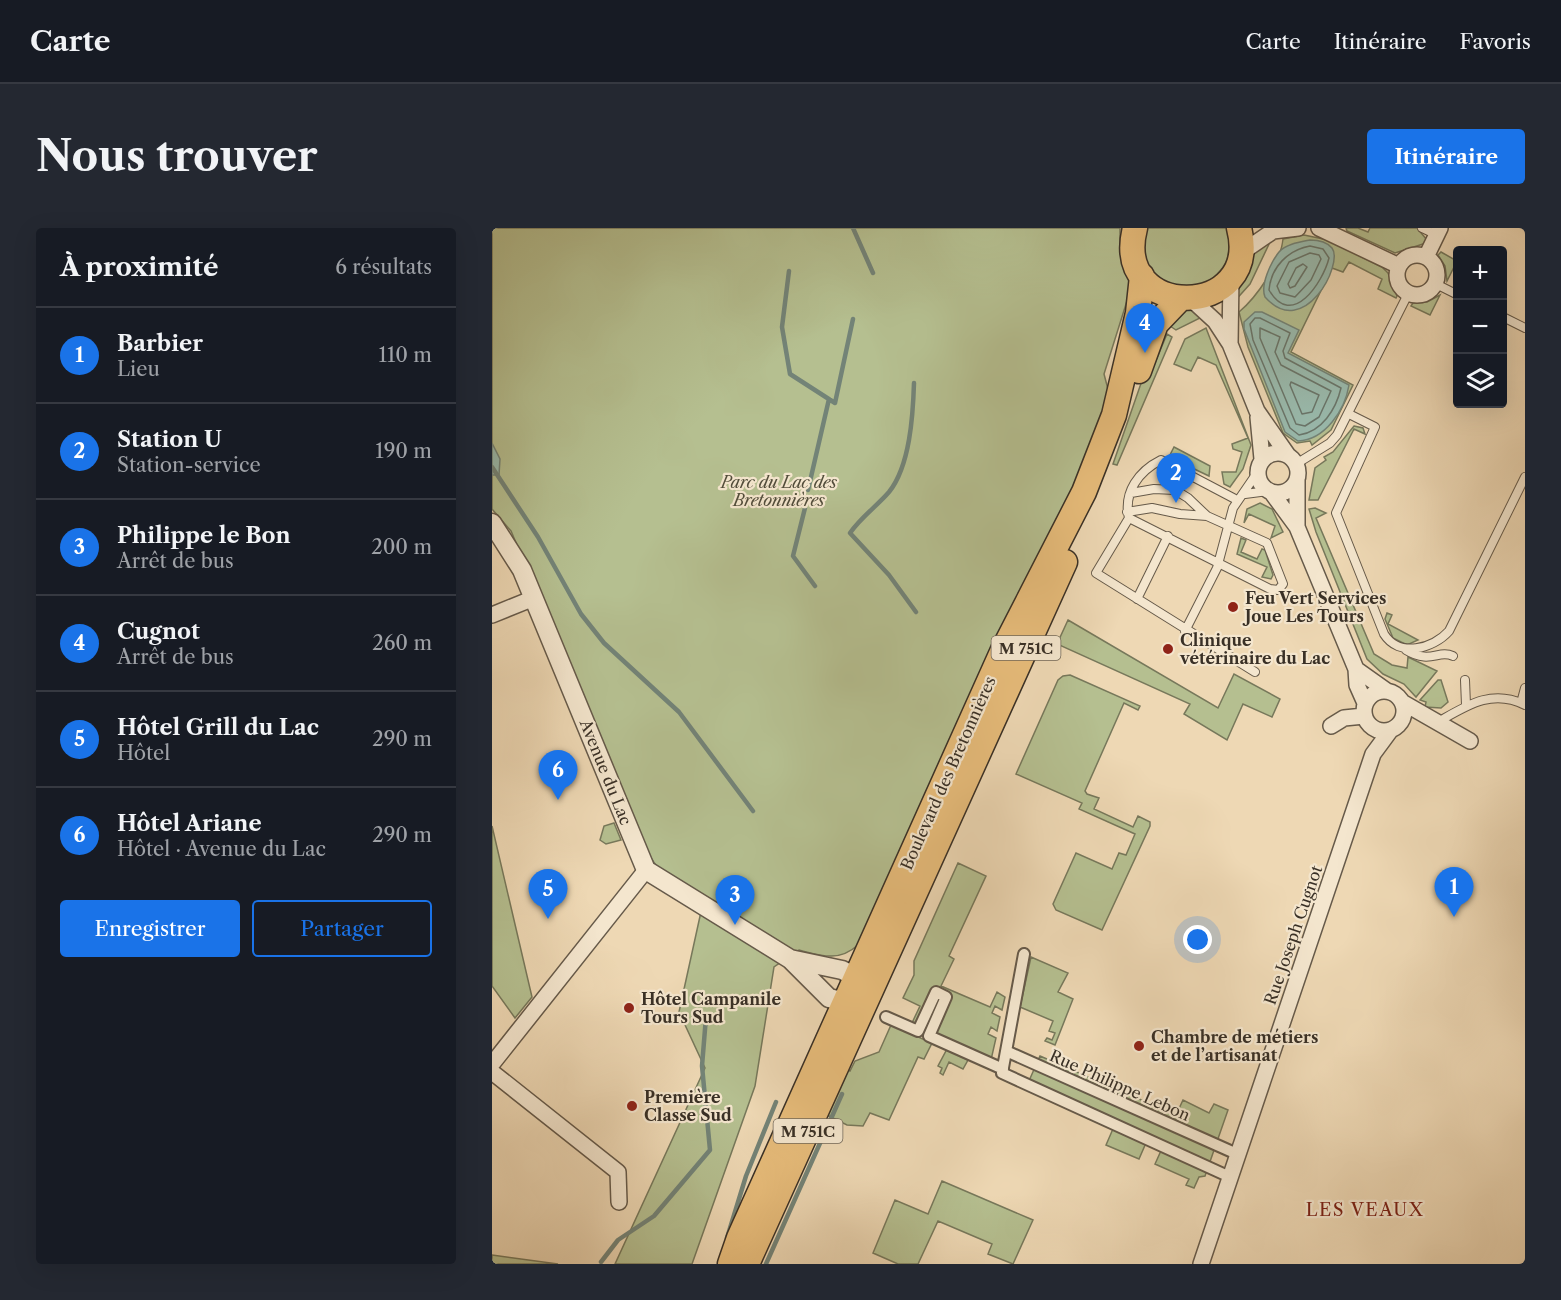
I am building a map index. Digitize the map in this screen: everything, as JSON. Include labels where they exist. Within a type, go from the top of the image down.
[{"type":"main road","name":"M 751C","points":[[1186,299],[1214,292],[1231,276],[1241,253],[1239,228]]},
{"type":"main road","name":"M 751C","points":[[1132,230],[1134,256],[1142,276]]},
{"type":"main road","points":[[1142,276],[1158,291],[1186,299]]},
{"type":"main road","name":"Boulevard des Bretonnières","points":[[747,1264],[856,993],[1003,650],[1084,492],[1097,461],[1114,415],[1132,344],[1142,276]]},
{"type":"main road","name":"Boulevard des Bretonnières","points":[[730,1264],[856,993],[1106,472],[1156,324],[1186,299]]},
{"type":"street","points":[[1241,253],[1267,230],[1298,228]]},
{"type":"street","points":[[1319,228],[1399,266]]},
{"type":"street","points":[[1426,257],[1438,231]]},
{"type":"street","points":[[1414,255],[1426,257],[1435,265],[1436,284],[1427,293],[1408,294],[1397,279],[1399,266],[1414,255]]},
{"type":"street","points":[[1230,344],[1231,276]]},
{"type":"street","points":[[1186,299],[1215,321],[1230,344],[1257,411],[1291,459],[1297,480],[1284,492],[1270,492],[1262,485],[1257,411]]},
{"type":"street","points":[[1260,466],[1274,453],[1291,459]]},
{"type":"street","name":"Rue Joseph Cugnot","points":[[1297,480],[1298,527]]},
{"type":"street","name":"Rue Joseph Cugnot","points":[[1270,492],[1298,527],[1356,669],[1373,754]]},
{"type":"street","name":"Avenue du Lac","points":[[492,523],[522,570],[646,870]]},
{"type":"street","points":[[492,615],[534,598]]},
{"type":"street","points":[[1356,669],[1387,691],[1394,693],[1402,702],[1470,741]]},
{"type":"street","points":[[1366,715],[1374,693],[1387,691]]},
{"type":"street","points":[[1394,729],[1404,715],[1402,702]]},
{"type":"street","points":[[1331,726],[1344,718],[1366,715]]},
{"type":"street","points":[[1366,715],[1380,731],[1435,721]]},
{"type":"street","name":"Rue Joseph Cugnot","points":[[1201,1264],[1373,754],[1394,729]]},
{"type":"street","points":[[492,1064],[646,870],[790,959],[829,998],[856,993],[842,970],[790,959]]},
{"type":"street","points":[[1024,954],[1002,1073],[1230,1177]]},
{"type":"street","points":[[886,1017],[918,1031],[936,992],[946,997],[929,1036],[1003,1069]]},
{"type":"street","name":"Rue Philippe Lebon","points":[[1006,1051],[1237,1154]]},
{"type":"street","points":[[492,1072],[618,1172],[619,1202]]},
{"type":"lane","points":[[1422,228],[1438,231]]},
{"type":"lane","points":[[1436,284],[1453,292]]},
{"type":"lane","points":[[1291,459],[1330,443],[1349,414],[1408,294]]},
{"type":"lane","points":[[1507,319],[1525,328]]},
{"type":"lane","points":[[1349,414],[1375,427],[1339,501],[1337,519],[1384,634],[1396,647],[1420,658],[1446,653],[1453,656]]},
{"type":"lane","points":[[1255,672],[1185,631],[1096,573],[1128,515],[1131,493],[1137,477],[1148,466],[1161,460],[1240,497],[1270,492]]},
{"type":"lane","points":[[1185,631],[1219,563],[1229,525],[1240,497],[1260,466]]},
{"type":"lane","points":[[1406,650],[1432,643],[1449,631],[1525,477]]},
{"type":"lane","points":[[1131,493],[1154,489],[1175,490],[1188,498],[1207,516]]},
{"type":"lane","points":[[1152,508],[1180,514],[1207,516],[1229,525],[1267,543],[1282,587],[1278,590],[1270,589],[1128,515],[1152,508]]},
{"type":"lane","points":[[1137,599],[1168,536]]},
{"type":"lane","points":[[1466,680],[1466,705]]},
{"type":"lane","points":[[1435,721],[1481,699],[1501,698],[1523,704],[1525,688]]},
{"type":"green space","name":"Parc du Lac des Bretonnières","points":[[492,228],[1120,228],[1120,249],[1132,285],[1104,374],[1110,397],[1093,457],[858,945],[837,956],[823,956],[799,950],[774,967],[755,1086],[692,1264],[615,1264],[705,1068],[679,1012],[704,898],[661,873],[645,849],[511,531],[492,509]]},
{"type":"green space","points":[[1144,228],[1228,228],[1229,248],[1226,262],[1218,274],[1203,287],[1167,286],[1145,264]]},
{"type":"green space","points":[[1346,228],[1358,228],[1368,232],[1370,228],[1417,228],[1427,240],[1423,244],[1395,253],[1347,231]]},
{"type":"green space","points":[[1304,235],[1328,240],[1382,267],[1388,273],[1397,296],[1396,298],[1378,289],[1382,279],[1349,262],[1343,272],[1332,268],[1291,352],[1353,385],[1331,430],[1312,445],[1310,441],[1297,443],[1283,433],[1248,347],[1239,312],[1253,298],[1267,278],[1278,258],[1283,239]]},
{"type":"green space","points":[[1271,240],[1250,284],[1233,303],[1234,295],[1252,251]]},
{"type":"green space","points":[[1441,252],[1453,259],[1453,269],[1447,281],[1445,266],[1438,255]]},
{"type":"green space","points":[[1440,295],[1430,315],[1411,306],[1413,303],[1427,302]]},
{"type":"green space","points":[[1181,309],[1193,310],[1204,316],[1176,330],[1164,322]]},
{"type":"green space","points":[[1206,328],[1251,445],[1243,469],[1230,487],[1224,484],[1222,472],[1236,472],[1242,452],[1233,449],[1232,444],[1248,438],[1216,365],[1198,357],[1191,371],[1174,364],[1185,339]]},
{"type":"green space","points":[[1167,334],[1172,337],[1117,465],[1113,464],[1146,369],[1152,370]]},
{"type":"green space","points":[[1354,426],[1363,428],[1365,434],[1354,429],[1318,500],[1309,500],[1315,468],[1326,460],[1324,457],[1333,452]]},
{"type":"green space","points":[[1174,447],[1210,466],[1209,476],[1169,457]]},
{"type":"green space","points":[[1260,503],[1272,509],[1283,532],[1271,538],[1275,526],[1249,514],[1244,523],[1247,509]]},
{"type":"green space","points":[[1315,508],[1326,513],[1316,518],[1374,654],[1392,665],[1407,668],[1408,657],[1437,671],[1416,697],[1404,684],[1383,674],[1367,659],[1316,532],[1309,509]]},
{"type":"green space","points":[[1241,538],[1246,540],[1241,552],[1257,559],[1262,549],[1265,550],[1273,575],[1271,579],[1262,577],[1267,567],[1237,554]]},
{"type":"green space","points":[[1387,613],[1392,615],[1388,624],[1418,640],[1407,645],[1393,638],[1385,619]]},
{"type":"green space","points":[[1068,620],[1218,708],[1234,674],[1280,699],[1272,717],[1243,704],[1227,740],[1184,714],[1190,704],[1057,644]]},
{"type":"green space","points":[[1070,675],[1140,706],[1138,710],[1124,703],[1085,791],[1099,798],[1094,809],[1133,827],[1138,816],[1150,822],[1102,930],[1056,910],[1053,904],[1076,853],[1112,869],[1119,853],[1126,855],[1135,834],[1079,809],[1082,803],[1016,774],[1058,680]]},
{"type":"green space","points":[[1438,680],[1441,680],[1448,702],[1441,708],[1425,707],[1426,702],[1420,700]]},
{"type":"green space","points":[[614,823],[621,840],[606,844],[600,840],[604,826]]},
{"type":"green space","points":[[492,826],[532,997],[515,1018],[492,986]]},
{"type":"green space","points":[[958,863],[986,876],[949,956],[954,959],[941,986],[990,1007],[997,992],[1005,997],[1002,1010],[995,1006],[992,1013],[1000,1017],[997,1031],[991,1027],[988,1034],[996,1038],[991,1060],[932,1033],[949,996],[935,989],[917,1027],[911,1025],[920,1006],[903,998],[914,975],[914,961]]},
{"type":"green space","points":[[1031,957],[1068,973],[1058,992],[1073,999],[1055,1045],[1045,1041],[1047,1038],[1052,1040],[1055,1033],[1049,1031],[1053,1021],[1020,1007]]},
{"type":"green space","points":[[891,1025],[932,1043],[924,1059],[918,1057],[889,1120],[870,1113],[863,1126],[847,1125],[827,1115],[842,1068],[850,1071],[855,1061],[879,1052]]},
{"type":"green space","points":[[947,1049],[968,1060],[963,1069],[949,1062],[943,1075],[940,1073],[942,1068],[938,1066]]},
{"type":"green space","points":[[1040,1056],[1176,1115],[1183,1100],[1209,1113],[1214,1104],[1228,1110],[1205,1176],[1199,1177],[1194,1188],[1186,1185],[1189,1179],[1155,1164],[1164,1144],[1149,1136],[1139,1159],[1106,1145],[1116,1122],[1028,1083]]},
{"type":"green space","points":[[942,1181],[1033,1220],[1013,1264],[988,1254],[992,1244],[938,1221],[918,1264],[898,1264],[873,1253],[895,1200],[928,1214]]},
{"type":"green space","points":[[492,1255],[558,1264],[492,1264]]},
{"type":"water","points":[[1310,240],[1322,242],[1332,248],[1334,257],[1332,269],[1318,295],[1307,305],[1294,310],[1280,308],[1265,297],[1265,280],[1270,267],[1282,249]]},
{"type":"water","points":[[1255,312],[1262,312],[1299,330],[1288,353],[1349,385],[1338,413],[1332,422],[1317,435],[1298,441],[1285,432],[1244,329],[1244,322]]},
{"type":"water","points":[[492,443],[500,459],[499,475],[492,475]]},
{"type":"waterway","points":[[853,228],[873,273]]},
{"type":"waterway","points":[[789,271],[782,327],[790,374],[835,403],[853,319]]},
{"type":"waterway","points":[[914,383],[909,440],[902,468],[889,492],[850,533],[889,575],[916,612]]},
{"type":"waterway","points":[[808,490],[829,399]]},
{"type":"waterway","points":[[492,467],[538,537],[581,614],[604,643],[679,712],[753,811]]},
{"type":"waterway","points":[[805,508],[793,556],[815,586]]},
{"type":"waterway","points":[[601,1262],[618,1240],[654,1216],[710,1150],[702,1066],[706,1017]]},
{"type":"waterway","points":[[766,1264],[842,1094]]},
{"type":"waterway","points":[[727,1238],[746,1176],[776,1102]]},
{"type":"place","name":"Cugnot","points":[[1145,353]]},
{"type":"place","name":"Station U","points":[[1176,503]]},
{"type":"place","name":"Feu Vert Services Joue Les Tours","points":[[1233,607]]},
{"type":"place","name":"Clinique vétérinaire du Lac","points":[[1168,649]]},
{"type":"place","name":"Hôtel Ariane","points":[[558,800]]},
{"type":"place","name":"Barbier","points":[[1454,917]]},
{"type":"place","name":"Hôtel Grill du Lac","points":[[548,919]]},
{"type":"place","name":"Philippe le Bon","points":[[735,925]]},
{"type":"place","name":"Hôtel Campanile Tours Sud","points":[[629,1008]]},
{"type":"place","name":"Chambre de métiers et de l’artisanat","points":[[1139,1046]]},
{"type":"place","name":"Première Classe Sud","points":[[632,1106]]},
{"type":"district","name":"LES VEAUX","points":[[1365,1210]]}]
